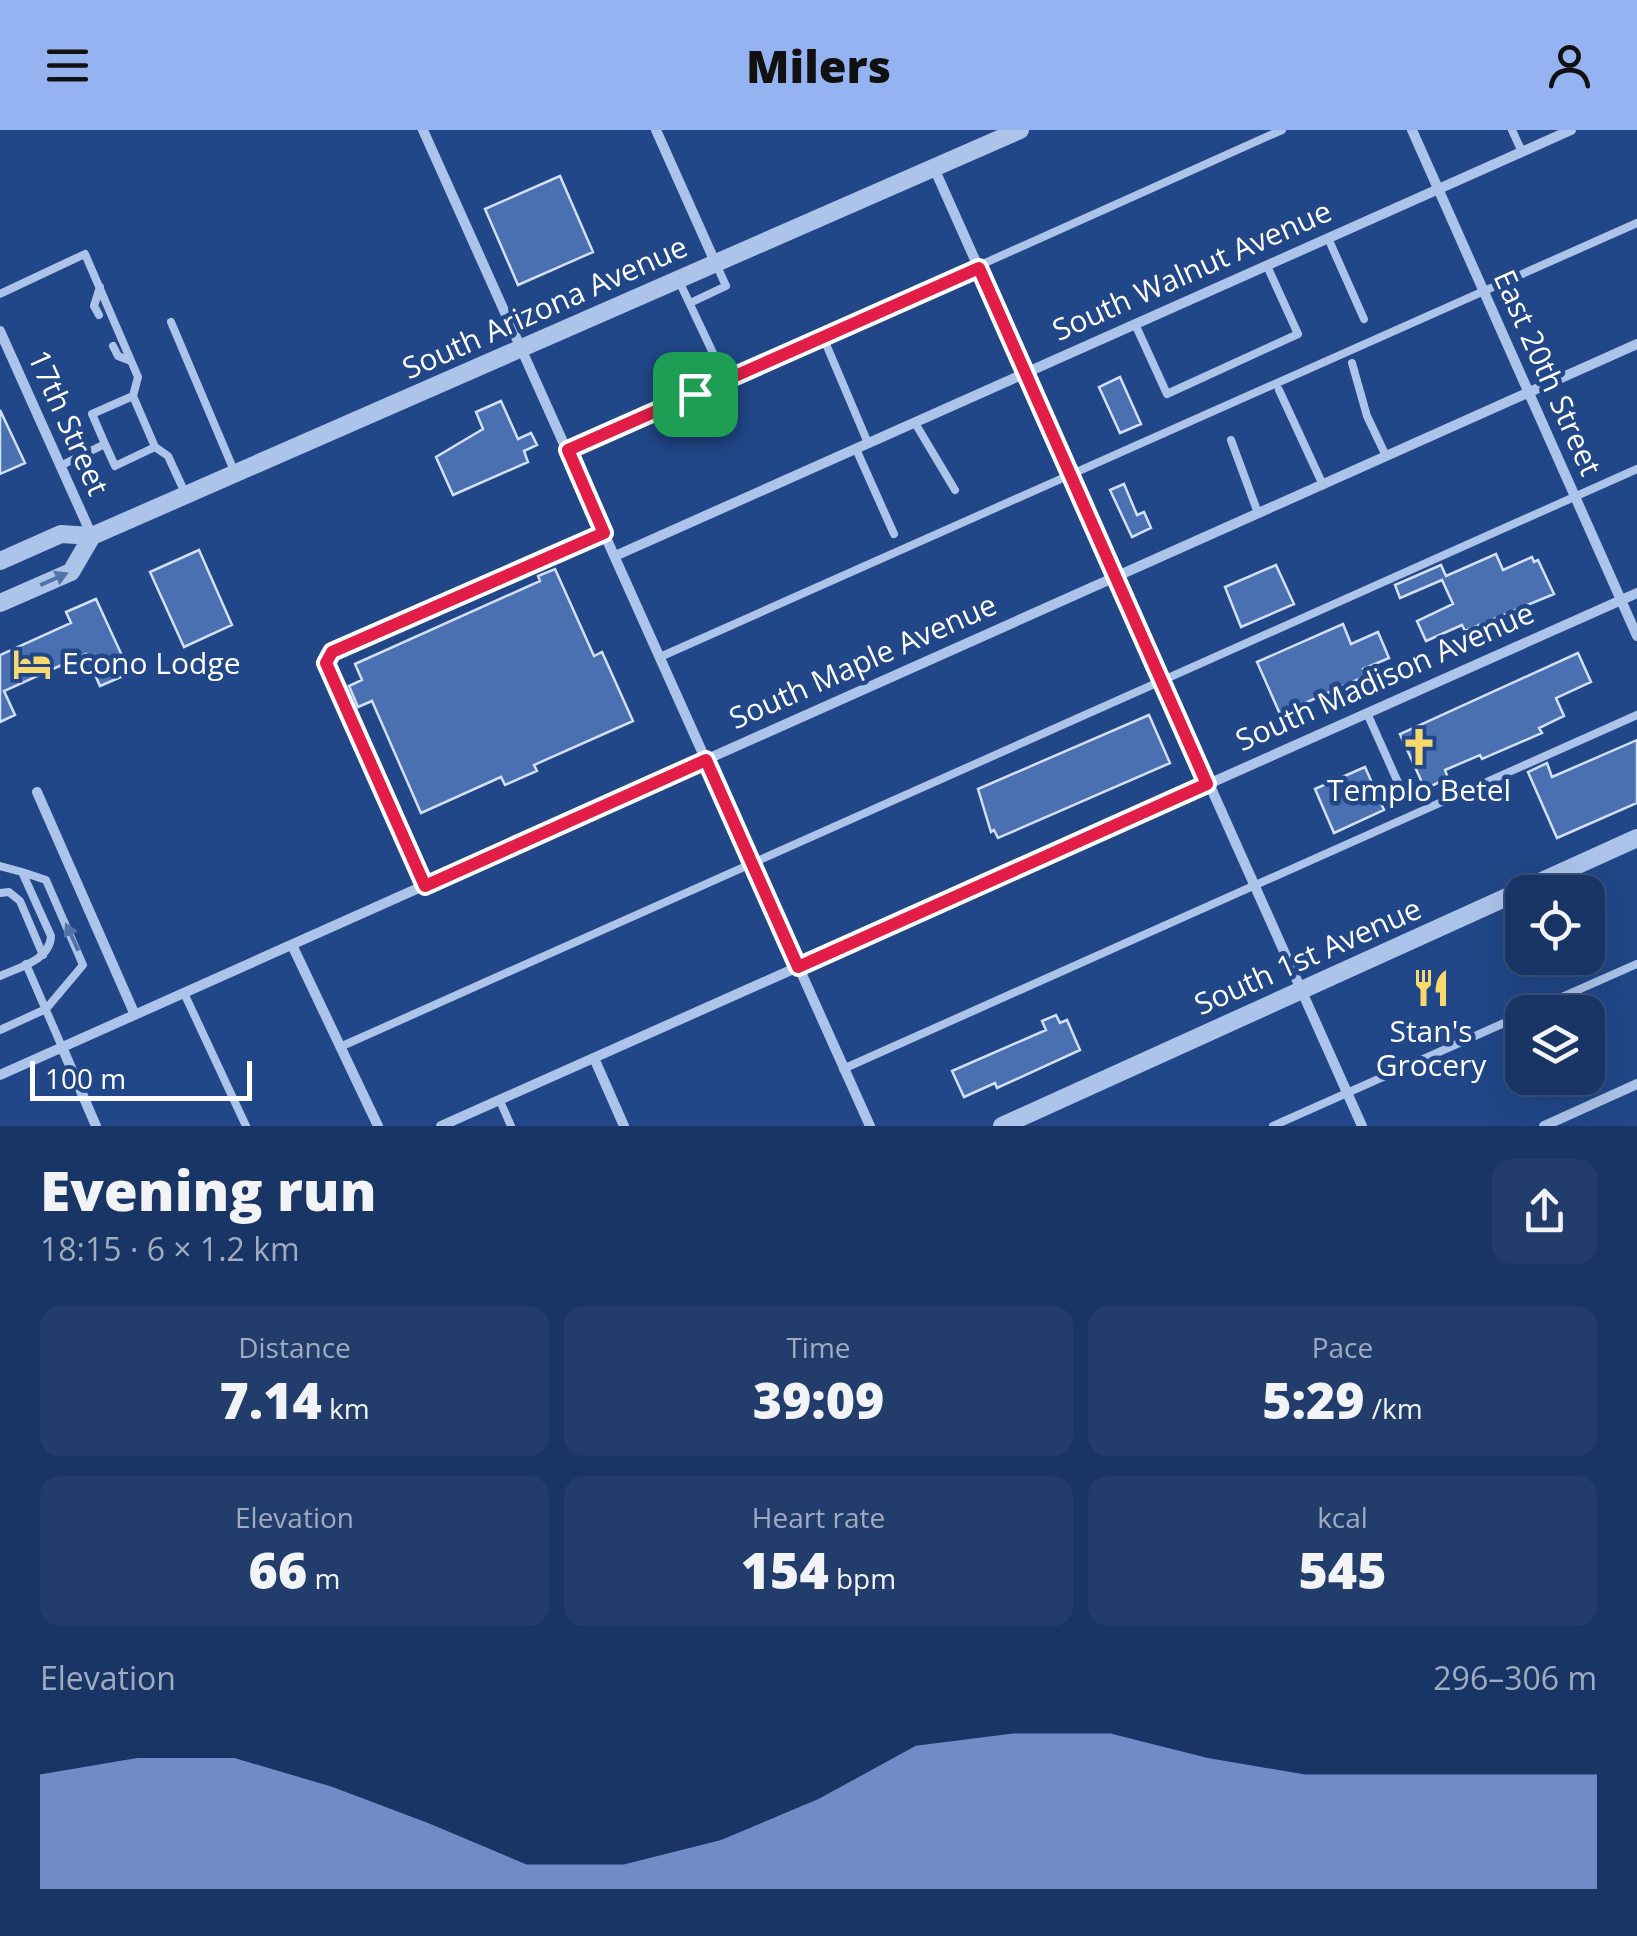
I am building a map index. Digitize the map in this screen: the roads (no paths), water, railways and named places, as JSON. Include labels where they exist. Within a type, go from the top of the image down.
[{"type":"street","points":[[423,130],[870,1126]]},
{"type":"street","points":[[656,130],[715,262]]},
{"type":"street","name":"South Arizona Avenue","points":[[0,560],[61,534],[92,536],[1020,130]]},
{"type":"street","name":"East 20th Street","points":[[1412,130],[1637,636]]},
{"type":"street","name":"South Walnut Avenue","points":[[615,556],[1572,130]]},
{"type":"street","points":[[934,168],[1160,682],[1362,1126]]},
{"type":"street","name":"17th Street","points":[[0,331],[92,536]]},
{"type":"street","name":"South Maple Avenue","points":[[0,1075],[1637,344]]},
{"type":"street","points":[[0,603],[71,572],[92,536]]},
{"type":"street","name":"South Madison Avenue","points":[[442,1126],[1637,592]]},
{"type":"street","points":[[37,792],[135,1015]]},
{"type":"street","name":"South 1st Avenue","points":[[1002,1126],[1637,838]]},
{"type":"street","points":[[292,944],[378,1126]]},
{"type":"street","points":[[62,1047],[96,1126]]},
{"type":"street","points":[[594,1058],[624,1126]]},
{"type":"street","points":[[1544,1126],[1637,1084]]},
{"type":"lane","points":[[568,450],[1282,130]]},
{"type":"lane","points":[[1512,130],[1522,152]]},
{"type":"lane","points":[[660,657],[1637,223]]},
{"type":"lane","points":[[1328,238],[1364,319]]},
{"type":"lane","points":[[0,294],[86,254],[138,377],[133,396],[155,447],[168,456],[186,495]]},
{"type":"lane","points":[[690,303],[726,286],[715,262]]},
{"type":"lane","points":[[1135,324],[1168,394],[1298,334],[1267,266]]},
{"type":"lane","points":[[678,278],[720,370]]},
{"type":"lane","points":[[99,314],[94,306],[100,288]]},
{"type":"lane","points":[[171,322],[236,473]]},
{"type":"lane","points":[[823,337],[868,444]]},
{"type":"lane","points":[[113,346],[118,356],[131,360]]},
{"type":"lane","points":[[1352,363],[1367,416],[1386,456]]},
{"type":"lane","points":[[1279,390],[1323,484]]},
{"type":"lane","points":[[133,396],[92,414],[104,444],[116,466],[155,447]]},
{"type":"lane","points":[[915,423],[956,490]]},
{"type":"lane","points":[[1230,440],[1258,514]]},
{"type":"lane","points":[[60,466],[104,444]]},
{"type":"lane","points":[[856,449],[894,534]]},
{"type":"lane","points":[[340,1047],[1637,469]]},
{"type":"lane","points":[[425,886],[326,663],[332,652],[351,643],[604,533]]},
{"type":"lane","points":[[1366,713],[1400,787]]},
{"type":"lane","points":[[844,1068],[1637,715]]},
{"type":"lane","points":[[0,866],[46,880],[83,966],[46,1009],[0,1030]]},
{"type":"lane","points":[[0,976],[43,956],[50,947],[51,936],[22,872]]},
{"type":"lane","points":[[0,894],[9,892],[20,901],[43,956]]},
{"type":"lane","points":[[26,964],[62,1047]]},
{"type":"lane","points":[[1568,995],[1637,964]]},
{"type":"lane","points":[[184,993],[246,1126]]},
{"type":"lane","points":[[1272,1126],[1505,1023]]},
{"type":"lane","points":[[500,1101],[510,1126]]},
{"type":"place","name":"Econo Lodge","points":[[32,664]]},
{"type":"place","name":"Templo Betel","points":[[1419,747]]},
{"type":"place","name":"Stan's Grocery","points":[[1431,988]]}]
